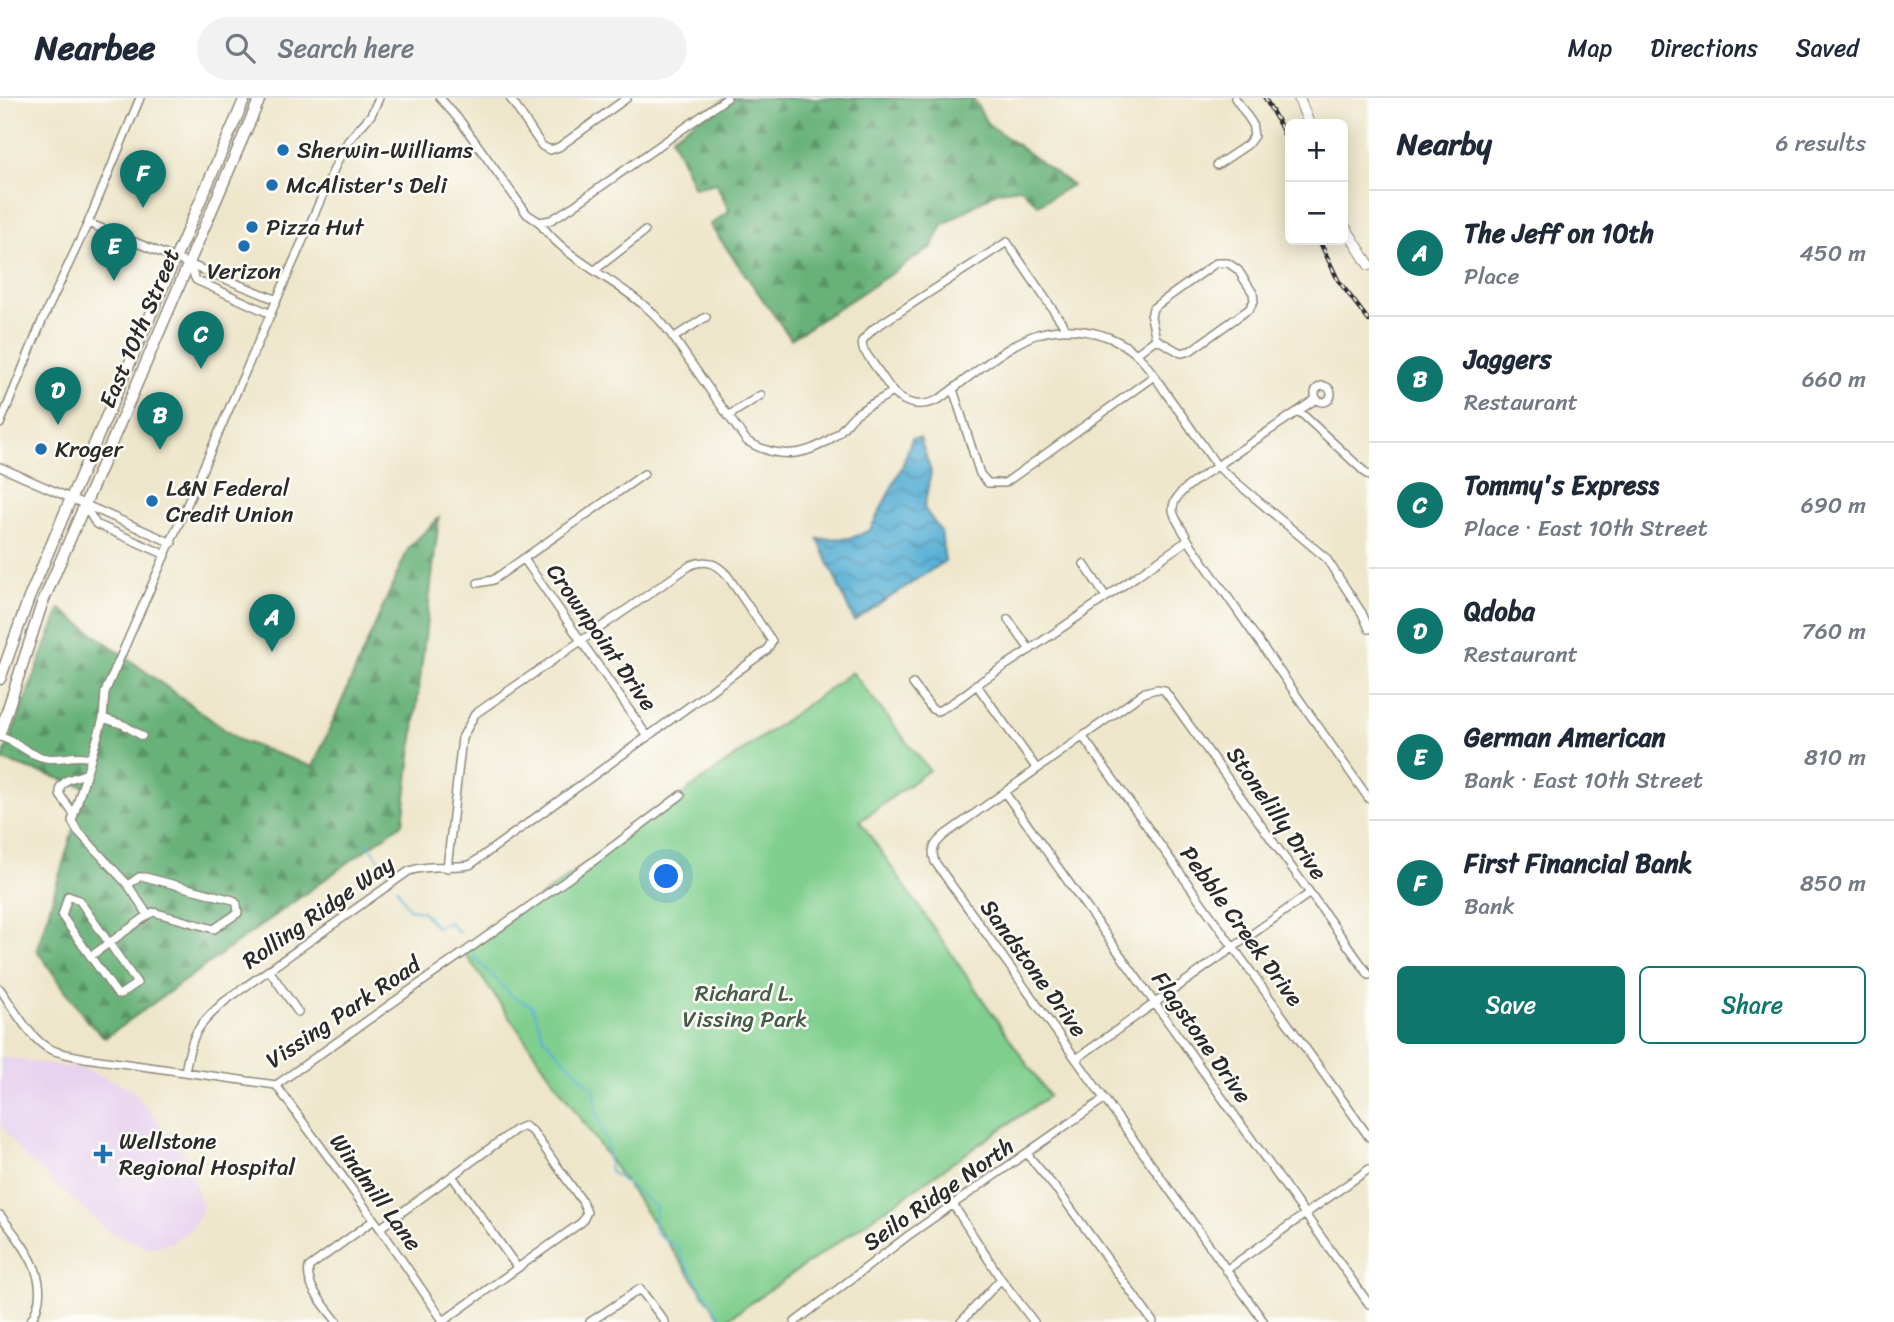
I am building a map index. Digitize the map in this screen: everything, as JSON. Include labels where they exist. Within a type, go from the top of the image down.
[{"type":"main road","name":"East 10th Street","points":[[0,677],[29,598],[71,498],[245,98]]},
{"type":"main road","name":"East 10th Street","points":[[0,735],[42,604],[260,98]]},
{"type":"main road","points":[[1298,98],[1307,119]]},
{"type":"main road","points":[[1348,232],[1369,265]]},
{"type":"street","points":[[0,424],[140,98]]},
{"type":"street","points":[[148,915],[128,885],[77,830],[72,821],[103,718],[105,692],[338,160],[348,141],[371,114],[379,98]]},
{"type":"street","points":[[440,98],[461,122],[527,214],[539,222],[551,239],[567,253],[649,309],[747,441],[762,451],[778,454],[801,452],[824,443],[840,432],[854,415],[893,392]]},
{"type":"street","points":[[510,98],[542,146],[550,150],[559,147],[627,98]]},
{"type":"street","points":[[539,222],[551,220],[572,207],[727,98]]},
{"type":"street","points":[[1217,165],[1247,145],[1255,136],[1252,123],[1235,98]]},
{"type":"street","points":[[88,223],[277,300]]},
{"type":"street","points":[[595,270],[645,231]]},
{"type":"street","points":[[1066,329],[1007,242],[873,329],[861,345],[893,392],[908,403],[927,404],[1016,344],[1034,335],[1066,329],[1116,341],[1136,354],[1154,376],[1217,466],[1326,558],[1362,613],[1369,629]]},
{"type":"street","points":[[1216,263],[1228,263],[1238,270],[1253,293],[1254,301],[1249,309],[1189,351],[1181,353],[1157,339],[1151,317],[1153,308],[1216,263]]},
{"type":"street","points":[[189,264],[196,280],[271,314]]},
{"type":"street","points":[[673,338],[706,317]]},
{"type":"street","points":[[1136,354],[1157,339]]},
{"type":"street","points":[[953,389],[980,474],[988,483],[1000,485],[1154,376]]},
{"type":"street","points":[[728,416],[761,395]]},
{"type":"street","points":[[1316,399],[1176,496],[1172,512],[1188,540],[1369,799]]},
{"type":"street","points":[[1299,411],[1369,476]]},
{"type":"street","points":[[0,467],[172,543]]},
{"type":"street","points":[[478,583],[493,580],[644,474]]},
{"type":"street","points":[[85,506],[96,524],[166,555]]},
{"type":"street","points":[[914,684],[932,709],[937,711],[946,708],[976,684],[1030,650],[1188,540]]},
{"type":"street","name":"Crownpoint Drive","points":[[524,559],[648,737]]},
{"type":"street","name":"Rolling Ridge Way","points":[[186,1072],[191,1041],[199,1026],[225,1001],[409,871],[419,867],[470,865],[767,650],[772,641],[727,575],[711,563],[701,561],[691,565],[582,642]]},
{"type":"street","points":[[1084,564],[1106,597]]},
{"type":"street","points":[[1008,619],[1030,650]]},
{"type":"street","points":[[447,868],[461,738],[475,715],[582,642]]},
{"type":"street","points":[[976,684],[1037,769]]},
{"type":"street","name":"Stonelilly Drive","points":[[1145,692],[1164,690],[1170,696],[1369,975]]},
{"type":"street","name":"Sandstone Drive","points":[[1145,692],[936,842],[933,856],[1264,1322]]},
{"type":"street","points":[[103,718],[124,725],[142,736]]},
{"type":"street","points":[[0,735],[44,758],[80,755],[90,758]]},
{"type":"street","name":"Pebble Creek Drive","points":[[1083,737],[1369,1137]]},
{"type":"street","points":[[73,813],[60,795],[60,787],[67,780],[85,774]]},
{"type":"street","name":"Flagstone Drive","points":[[1004,793],[1369,1304]]},
{"type":"street","name":"Vissing Park Road","points":[[0,989],[30,1031],[46,1046],[85,1058],[276,1085],[595,860],[681,795]]},
{"type":"street","points":[[91,956],[153,912],[214,929],[238,913],[237,904],[233,900],[145,877],[139,877],[128,885]]},
{"type":"street","points":[[1076,1059],[1310,893]]},
{"type":"street","points":[[68,896],[79,900],[137,983],[117,994],[91,956],[62,916],[68,896]]},
{"type":"street","points":[[269,970],[298,1012]]},
{"type":"street","name":"Windmill Lane","points":[[276,1085],[380,1228],[443,1322]]},
{"type":"street","name":"Seilo Ridge North","points":[[795,1322],[886,1252],[1104,1099]]},
{"type":"street","points":[[380,1228],[524,1126],[533,1132],[582,1201],[587,1212],[582,1222],[443,1322]]},
{"type":"street","points":[[1027,1154],[1061,1195],[1153,1322]]},
{"type":"street","points":[[1226,1270],[1369,1168]]},
{"type":"street","points":[[452,1175],[517,1267]]},
{"type":"street","points":[[954,1206],[1001,1279],[1034,1322]]},
{"type":"street","points":[[0,1215],[33,1261],[39,1279],[40,1297],[36,1313],[30,1322]]},
{"type":"street","points":[[337,1322],[309,1283],[309,1267],[374,1220]]},
{"type":"street","points":[[961,1322],[1001,1279]]},
{"type":"street","points":[[590,1322],[640,1289],[665,1322]]},
{"type":"shaded area","name":"Wellstone Regional Hospital","points":[[0,1057],[84,1069],[131,1088],[186,1155],[203,1209],[192,1228],[171,1243],[150,1248],[109,1232],[20,1152],[0,1124]]},
{"type":"green space","points":[[727,98],[973,98],[987,123],[1072,185],[1038,205],[1021,188],[998,191],[943,225],[932,247],[791,339],[710,225],[729,211],[716,183],[694,188],[672,137]]},
{"type":"green space","points":[[439,518],[403,823],[105,1038],[87,1021],[37,950],[86,787],[2,760],[60,609],[239,740],[313,767],[409,547]]},
{"type":"green space","name":"Richard L. Vissing Park","points":[[852,672],[929,770],[860,821],[1049,1096],[723,1322],[464,952]]},
{"type":"water","points":[[912,438],[920,438],[931,472],[924,508],[941,532],[945,561],[854,621],[818,539],[852,538],[870,530],[902,467]]},
{"type":"waterway","points":[[368,843],[388,872]]},
{"type":"waterway","points":[[397,888],[409,909],[422,911],[436,927],[449,922],[460,933]]},
{"type":"waterway","points":[[474,957],[513,997],[532,1006],[544,1038],[595,1091],[596,1111],[606,1141],[610,1171],[656,1207],[656,1232],[678,1247],[680,1255],[723,1322]]},
{"type":"railway","points":[[1265,98],[1285,137]]},
{"type":"railway","points":[[1321,245],[1338,280],[1369,321]]},
{"type":"place","name":"Sherwin-Williams","points":[[283,150]]},
{"type":"place","name":"McAlister's Deli","points":[[272,185]]},
{"type":"place","name":"First Financial Bank","points":[[143,208]]},
{"type":"place","name":"Pizza Hut","points":[[252,227]]},
{"type":"place","name":"Verizon","points":[[244,246]]},
{"type":"place","name":"German American","points":[[114,281]]},
{"type":"place","name":"Tommy's Express","points":[[201,369]]},
{"type":"place","name":"Qdoba","points":[[58,425]]},
{"type":"place","name":"Kroger","points":[[41,449]]},
{"type":"place","name":"Jaggers","points":[[160,450]]},
{"type":"place","name":"L&N Federal Credit Union","points":[[152,501]]},
{"type":"place","name":"The Jeff on 10th","points":[[272,652]]},
{"type":"place","name":"Wellstone Regional Hospital","points":[[103,1154]]}]
